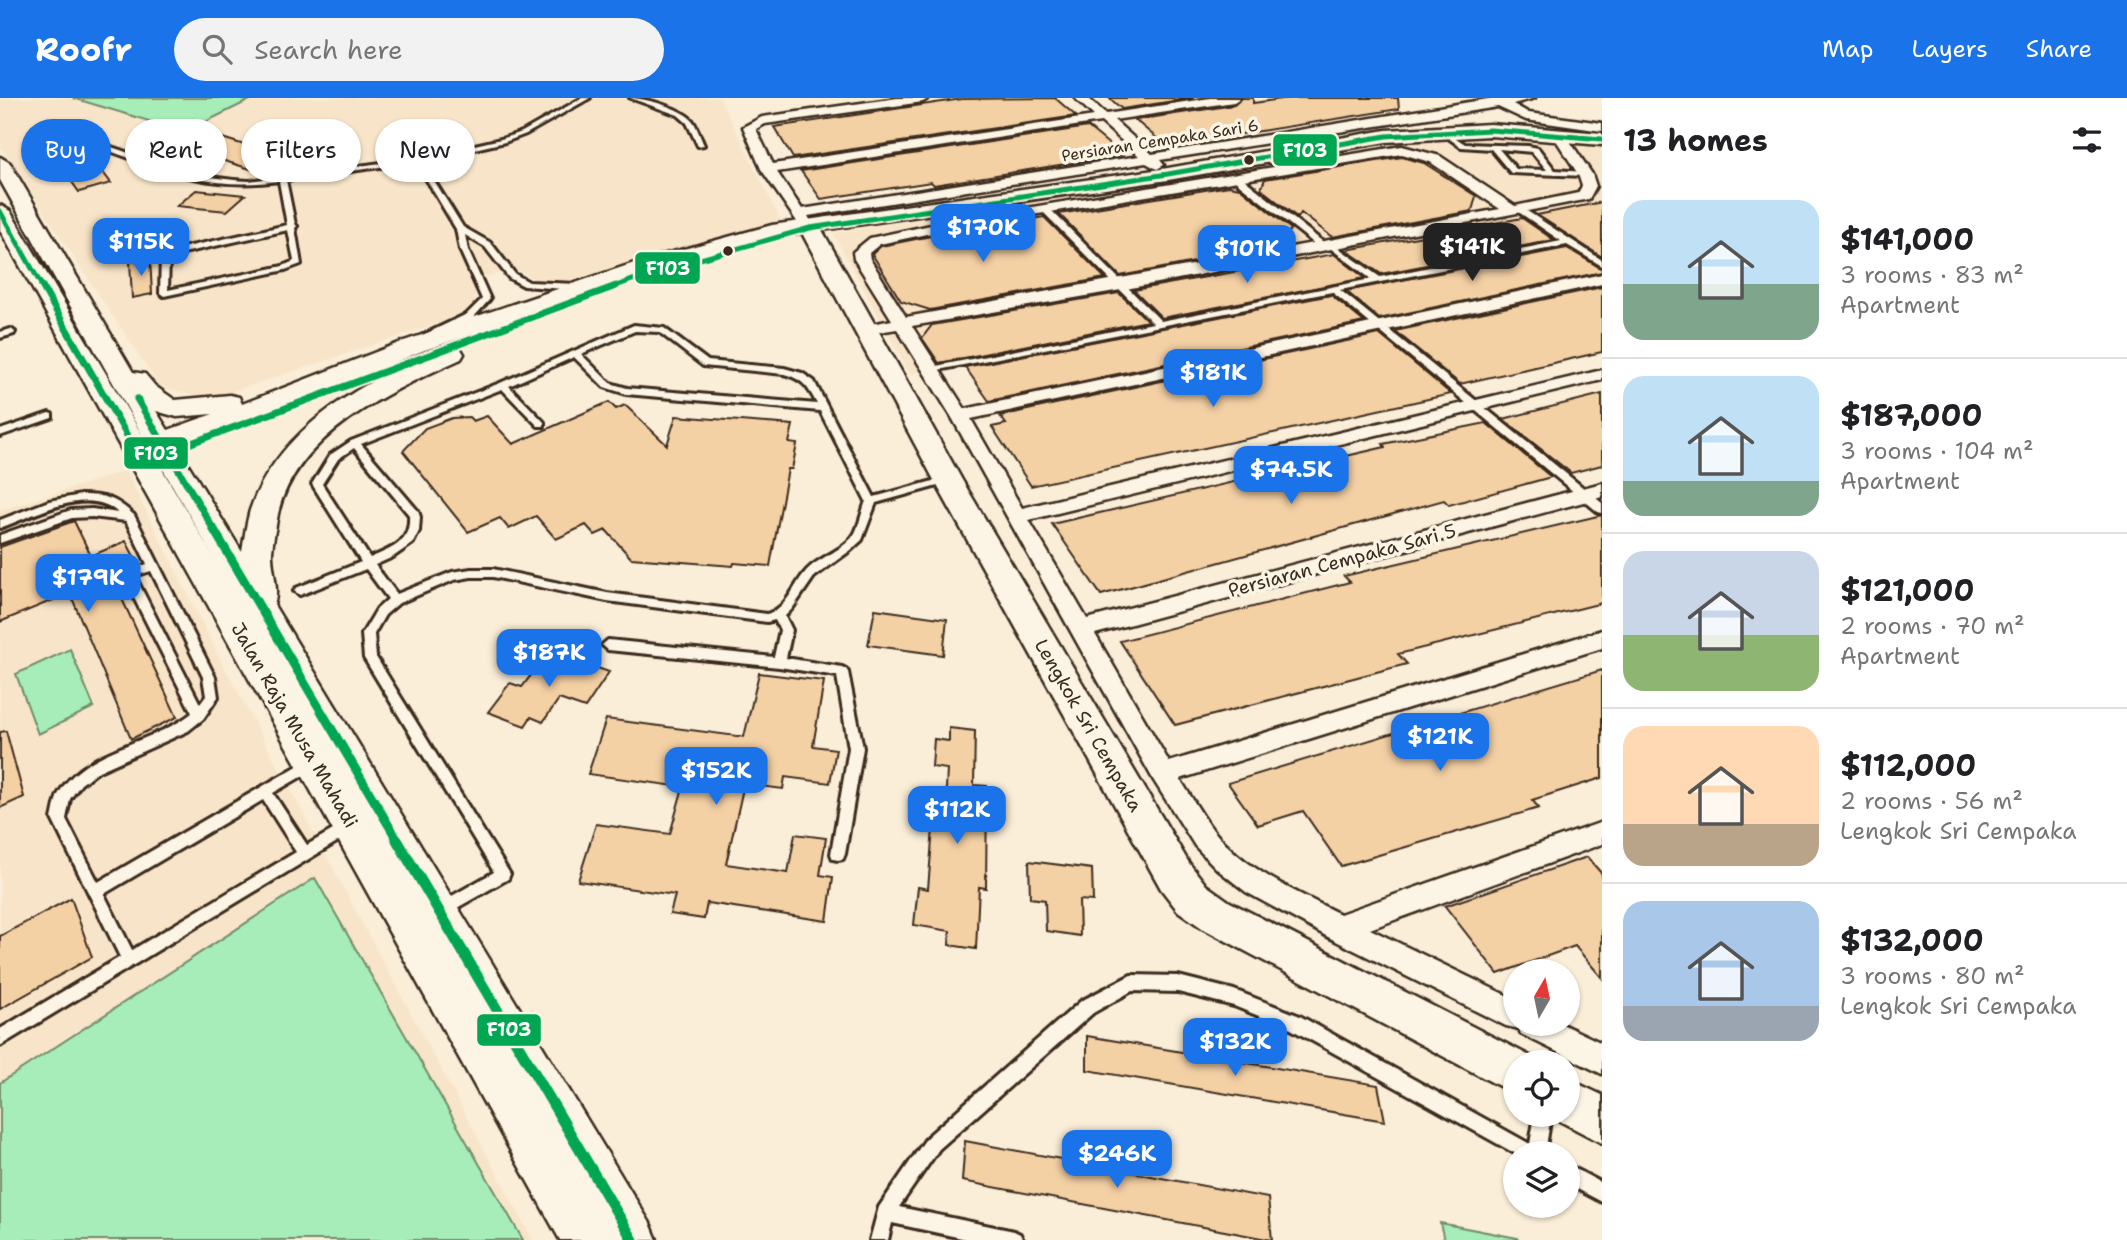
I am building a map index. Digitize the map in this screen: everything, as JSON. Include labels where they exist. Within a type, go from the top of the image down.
[{"type":"street","points":[[803,221],[768,169],[749,131],[754,123],[923,98]]},
{"type":"street","points":[[1081,98],[1168,174]]},
{"type":"street","points":[[768,169],[1234,98]]},
{"type":"street","name":"Persiaran Cempaka Sari 6","points":[[803,221],[1495,100],[1530,98]]},
{"type":"street","points":[[1495,100],[1526,116],[1602,127]]},
{"type":"street","points":[[155,450],[803,221],[952,216],[1045,209],[1227,174],[1366,139],[1442,131],[1558,134],[1602,139]]},
{"type":"street","points":[[867,330],[1121,285],[1584,196],[1589,186],[1585,174],[1558,134]]},
{"type":"street","points":[[1503,1010],[1338,928],[1255,883],[1227,862],[1204,838],[1163,774],[960,416],[862,259],[861,252],[875,241],[952,216],[1168,174],[1256,174],[1392,151],[1414,151],[1435,159],[1514,210]]},
{"type":"street","name":"Jalan Raja Musa Mahadi","points":[[0,163],[124,375],[155,450],[425,920],[633,1240]]},
{"type":"street","name":"Jalan Raja Musa Mahadi","points":[[0,211],[262,613],[329,753]]},
{"type":"street","points":[[155,450],[412,346],[589,286],[743,238],[795,227],[803,221]]},
{"type":"street","name":"Lengkok Sri Cempaka","points":[[803,221],[867,330],[947,480],[1175,876],[1192,898],[1216,915],[1503,1066]]},
{"type":"street","points":[[960,416],[1602,279]]},
{"type":"street","points":[[262,613],[255,568],[269,494],[281,471],[312,433],[379,387],[520,321]]},
{"type":"street","points":[[124,375],[135,377],[150,400],[163,407],[187,409],[235,402],[363,365]]},
{"type":"street","points":[[1016,516],[1602,374]]},
{"type":"street","name":"Persiaran Cempaka Sari 5","points":[[1082,629],[1593,493]]},
{"type":"street","points":[[1163,774],[1602,639]]},
{"type":"street","points":[[1338,928],[1602,833]]},
{"type":"street","name":"Jalan Raja Musa Mahadi","points":[[425,920],[587,1240]]},
{"type":"street","points":[[1555,1036],[1602,1059]]},
{"type":"street","points":[[1580,1107],[1602,1119]]},
{"type":"lane","points":[[475,147],[524,133],[587,98]]},
{"type":"lane","points":[[633,98],[680,114],[690,122],[700,145]]},
{"type":"lane","points":[[1442,131],[1463,146],[1535,150],[1553,172]]},
{"type":"lane","points":[[1493,147],[1514,171],[1585,174]]},
{"type":"lane","points":[[111,148],[194,178],[222,183],[241,182]]},
{"type":"lane","points":[[1227,174],[1378,280]]},
{"type":"lane","points":[[283,182],[293,226],[298,262],[285,268],[164,293],[165,257],[171,253],[293,226]]},
{"type":"lane","points":[[412,346],[440,328],[470,316],[486,299],[464,250],[460,229],[431,182]]},
{"type":"lane","points":[[1045,209],[1159,324]]},
{"type":"lane","points":[[1514,210],[1602,264]]},
{"type":"lane","points":[[460,229],[488,245],[512,276],[527,284],[566,288],[589,286]]},
{"type":"lane","points":[[931,370],[1568,242]]},
{"type":"lane","points":[[1333,289],[1474,405],[1593,493],[1602,509]]},
{"type":"lane","points":[[395,600],[373,572],[369,561],[317,484],[334,457],[355,443],[503,386],[634,328],[661,330],[706,364],[785,371],[799,375],[811,383],[871,501],[859,536],[812,571],[802,584],[794,602],[779,616],[767,618],[607,597],[482,573],[452,576],[395,600],[381,612],[368,634],[370,658],[503,874],[425,920]]},
{"type":"lane","points":[[0,335],[11,332]]},
{"type":"lane","points":[[576,354],[607,385],[626,391],[824,408]]},
{"type":"lane","points":[[503,386],[541,424]]},
{"type":"lane","points":[[0,433],[49,416]]},
{"type":"lane","points":[[300,590],[397,550],[411,539],[415,526],[414,514],[355,443]]},
{"type":"lane","points":[[871,501],[947,480]]},
{"type":"lane","points":[[0,524],[52,504],[86,498],[111,501],[130,518],[209,677],[212,696],[199,715],[185,725],[95,767],[74,782],[59,801],[59,819],[129,959]]},
{"type":"lane","points":[[0,539],[71,514],[92,513],[130,518]]},
{"type":"lane","points":[[87,590],[154,566]]},
{"type":"lane","points":[[128,574],[199,715]]},
{"type":"lane","points":[[779,616],[786,630],[779,662]]},
{"type":"lane","points":[[608,645],[779,662],[842,672],[856,748],[838,854]]},
{"type":"lane","points":[[96,891],[329,753]]},
{"type":"lane","points":[[265,792],[305,854]]},
{"type":"lane","points":[[0,1038],[365,817]]},
{"type":"lane","points":[[879,1240],[885,1213],[933,1143],[1087,1007],[1131,983],[1178,984],[1234,998],[1294,1022],[1508,1141]]},
{"type":"lane","points":[[1580,1181],[1602,1193]]},
{"type":"lane","points":[[885,1213],[1014,1240]]},
{"type":"shaded area","points":[[0,98],[720,98],[781,221],[589,279],[542,284],[516,269],[475,279],[475,301],[470,310],[458,317],[210,399],[160,387],[24,182],[111,182],[111,119],[21,119],[21,178],[0,146]]},
{"type":"shaded area","points":[[1457,137],[1560,140],[1602,145],[1602,237],[910,374],[833,233],[1411,141]]},
{"type":"shaded area","points":[[126,471],[224,666],[533,1240],[0,1240],[0,510]]},
{"type":"green space","points":[[73,98],[254,98],[211,119],[142,119]]},
{"type":"green space","points":[[70,649],[94,707],[38,734],[16,674]]},
{"type":"green space","points":[[315,878],[523,1240],[0,1240],[0,1083]]},
{"type":"green space","points":[[1440,1223],[1517,1238],[1518,1240],[1444,1240]]},
{"type":"building","points":[[1055,98],[1076,116],[793,158],[774,127],[962,99]]},
{"type":"building","points":[[1109,98],[1193,98],[1122,109]]},
{"type":"building","points":[[1242,98],[1253,98],[1253,103],[1289,98],[1398,98],[1399,109],[1166,146],[1135,120],[1234,105]]},
{"type":"building","points":[[1088,127],[1122,155],[934,185],[931,182],[821,199],[801,171]]},
{"type":"building","points":[[227,140],[241,144],[241,166],[227,162]]},
{"type":"building","points":[[1402,157],[1424,163],[1476,196],[1472,211],[1332,237],[1301,213],[1298,218],[1261,189],[1265,179]]},
{"type":"building","points":[[72,182],[111,183],[79,192]]},
{"type":"building","points":[[1229,186],[1240,188],[1291,229],[1280,246],[1120,276],[1059,214]]},
{"type":"building","points":[[196,190],[245,195],[227,211],[177,206]]},
{"type":"building","points":[[1602,202],[1602,257],[1537,215]]},
{"type":"building","points":[[1044,217],[1105,278],[930,310],[901,301],[872,254],[881,246]]},
{"type":"building","points":[[1522,218],[1554,240],[1381,274],[1346,250]]},
{"type":"building","points":[[1567,248],[1602,269],[1602,272],[1379,319],[1346,291]]},
{"type":"building","points":[[1334,254],[1365,278],[1162,318],[1134,290]]},
{"type":"building","points":[[150,258],[152,294],[132,298],[130,262]]},
{"type":"building","points":[[1602,287],[1602,352],[1460,384],[1395,331]]},
{"type":"building","points":[[1119,293],[1148,321],[939,363],[922,338],[932,325]]},
{"type":"building","points":[[1331,295],[1364,322],[989,401],[965,367]]},
{"type":"building","points":[[1379,334],[1451,394],[1031,486],[992,427],[1006,424],[1000,416]]},
{"type":"building","points":[[1602,394],[1602,465],[1571,473],[1503,419]]},
{"type":"building","points":[[609,402],[616,409],[625,405],[667,445],[676,416],[793,425],[789,443],[797,444],[792,469],[788,469],[770,566],[734,563],[733,566],[631,558],[606,530],[595,535],[586,525],[556,539],[536,516],[509,529],[500,518],[468,532],[403,451],[425,428],[452,418],[469,417],[473,421],[487,416],[513,444]]},
{"type":"building","points":[[1486,423],[1551,477],[1449,505],[1444,500],[1101,595],[1052,524],[1385,447],[1383,444]]},
{"type":"building","points":[[1602,515],[1602,603],[1398,654],[1407,664],[1175,725],[1120,641],[1350,582],[1344,576]]},
{"type":"building","points":[[74,521],[91,556],[126,541],[138,564],[82,585],[78,591],[88,596],[116,586],[177,717],[131,739],[70,593],[0,622],[0,547]]},
{"type":"building","points":[[875,609],[947,619],[943,655],[868,645]]},
{"type":"building","points":[[549,651],[609,672],[585,708],[559,699],[543,722],[531,717],[525,726],[488,712],[510,683],[522,687]]},
{"type":"building","points":[[1602,670],[1602,778],[1532,800],[1539,808],[1341,866],[1303,811],[1258,825],[1228,783]]},
{"type":"building","points":[[759,673],[824,681],[813,746],[836,749],[830,783],[785,777],[783,789],[744,784],[726,864],[788,873],[795,834],[826,838],[820,875],[833,877],[827,921],[707,903],[704,919],[670,914],[675,895],[578,881],[596,824],[670,834],[683,787],[588,774],[606,719],[744,737]]},
{"type":"building","points":[[949,728],[975,731],[974,785],[987,786],[986,888],[979,887],[976,949],[949,945],[950,931],[914,925],[918,887],[928,889],[933,828],[944,829],[947,769],[932,767],[934,739],[949,741]]},
{"type":"building","points":[[6,731],[24,797],[0,808],[0,732]]},
{"type":"building","points":[[1587,857],[1602,874],[1602,978],[1575,946],[1539,959],[1503,959],[1503,972],[1498,974],[1445,906]]},
{"type":"building","points":[[1029,861],[1092,869],[1093,901],[1079,900],[1080,936],[1046,931],[1045,900],[1030,898]]},
{"type":"building","points":[[71,898],[92,957],[0,1009],[0,936]]},
{"type":"building","points":[[1087,1036],[1378,1085],[1385,1121],[1087,1070]]},
{"type":"building","points":[[965,1141],[1268,1198],[1272,1240],[962,1181]]},
{"type":"transit line","name":"F103","points":[[0,211],[138,455],[167,452],[651,273],[810,228],[1168,174],[1386,136],[1490,130],[1602,139]]},
{"type":"transit line","name":"F103","points":[[137,399],[633,1240]]}]
